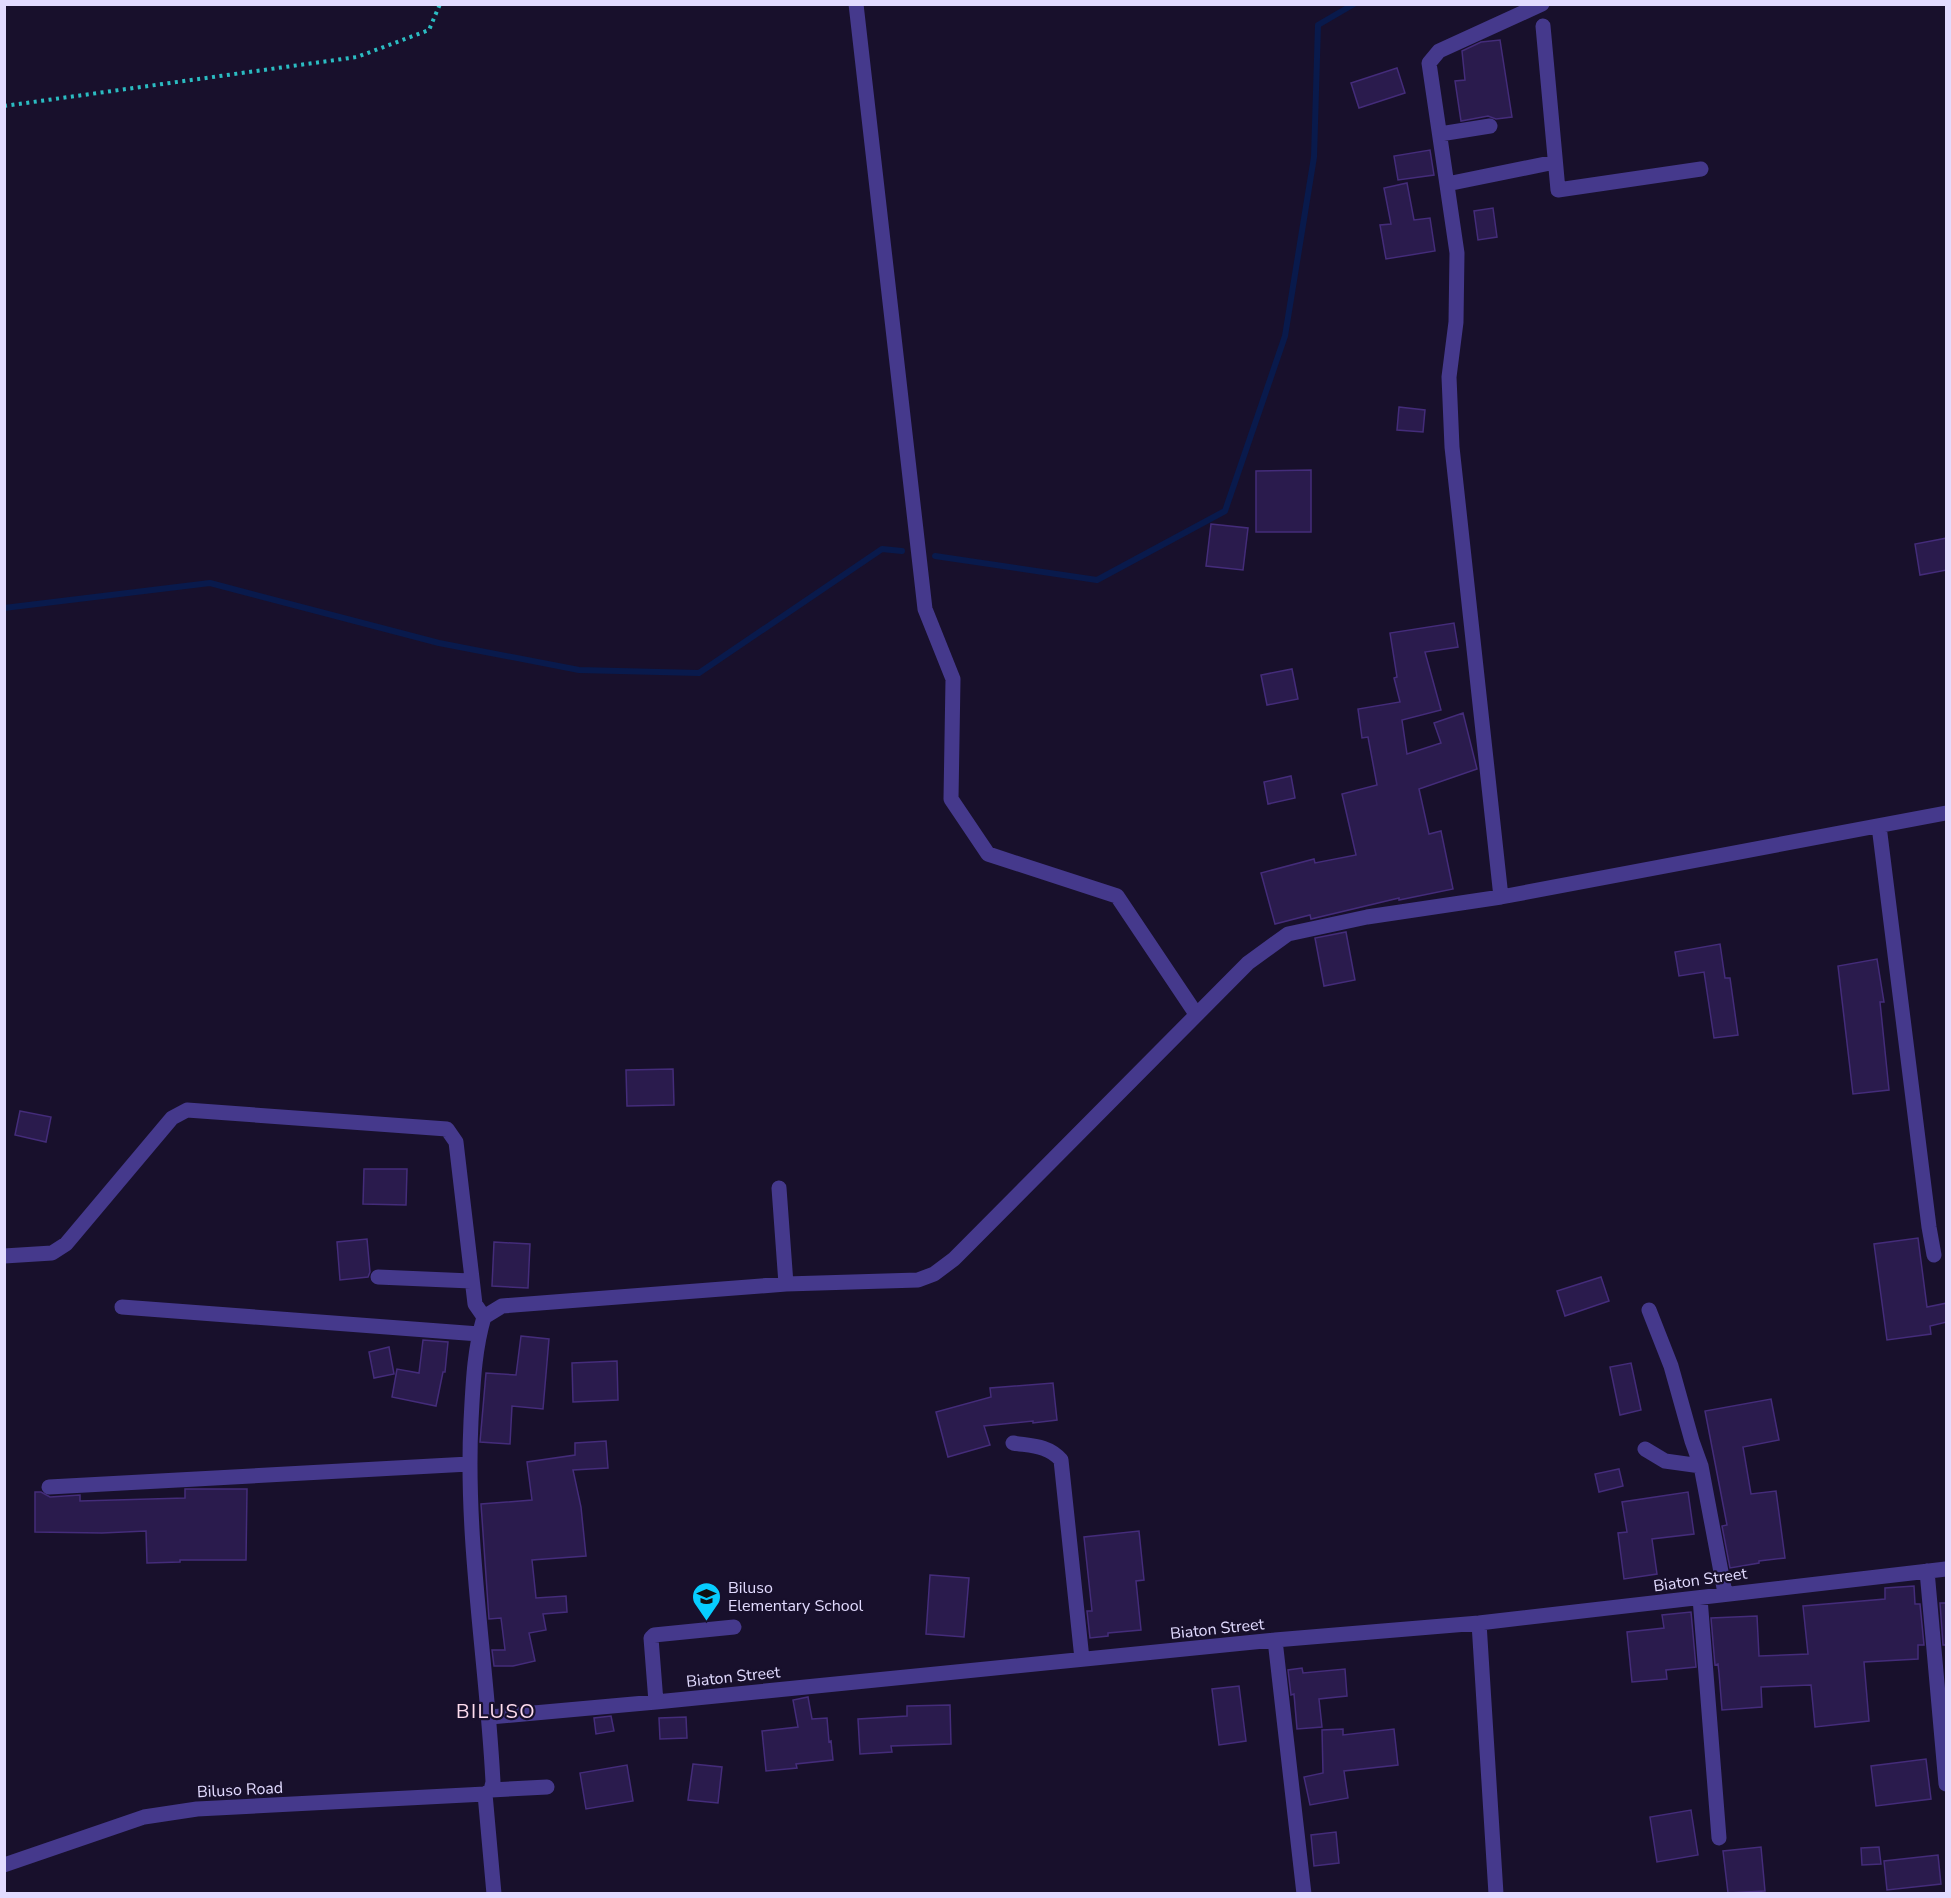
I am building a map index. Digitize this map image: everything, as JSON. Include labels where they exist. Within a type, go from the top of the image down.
[{"type":"street","points":[[856,4],[925,609],[953,679],[951,799],[988,854],[1117,896],[1196,1014]]},
{"type":"street","points":[[1502,897],[1452,447],[1449,378],[1456,322],[1456,253],[1428,63],[1439,51],[1542,4]]},
{"type":"street","points":[[1543,26],[1558,189],[1701,169]]},
{"type":"street","points":[[1440,134],[1490,126]]},
{"type":"street","points":[[1447,184],[1555,162]]},
{"type":"street","points":[[494,1893],[488,1792],[494,1782],[470,1501],[469,1464],[474,1359],[484,1317],[502,1306],[786,1284],[918,1280],[934,1274],[954,1259],[1248,963],[1288,934],[1367,917],[1502,897],[1947,813]]},
{"type":"street","points":[[1879,826],[1934,1255]]},
{"type":"street","points":[[4,1256],[52,1253],[66,1244],[172,1118],[187,1110],[447,1129],[456,1142],[475,1304],[484,1317]]},
{"type":"street","points":[[779,1188],[786,1284]]},
{"type":"street","points":[[378,1277],[471,1281]]},
{"type":"street","points":[[122,1307],[479,1334]]},
{"type":"street","points":[[1650,1310],[1671,1366],[1701,1466],[1725,1593]]},
{"type":"street","points":[[1013,1443],[1041,1447],[1054,1452],[1061,1460],[1082,1659]]},
{"type":"street","points":[[1646,1449],[1665,1461],[1701,1466]]},
{"type":"street","points":[[49,1487],[469,1464]]},
{"type":"street","name":"Biaton Street","points":[[490,1716],[656,1702],[1275,1640],[1479,1623],[1947,1569]]},
{"type":"street","points":[[1927,1571],[1947,1784]]},
{"type":"street","points":[[1700,1598],[1719,1838]]},
{"type":"street","points":[[1479,1623],[1496,1893]]},
{"type":"street","points":[[656,1702],[651,1638],[654,1635],[734,1627]]},
{"type":"street","points":[[1275,1640],[1304,1893]]},
{"type":"street","name":"Biluso Road","points":[[4,1865],[144,1817],[197,1809],[547,1787]]},
{"type":"path","points":[[4,106],[357,57],[429,30],[440,4]]},
{"type":"building","points":[[1500,40],[1512,117],[1496,119],[1488,116],[1461,121],[1455,81],[1465,80],[1462,51],[1481,42]]},
{"type":"building","points":[[1397,68],[1405,93],[1359,108],[1351,83]]},
{"type":"building","points":[[1430,150],[1434,175],[1398,180],[1394,156]]},
{"type":"building","points":[[1407,183],[1414,220],[1430,218],[1435,251],[1386,259],[1380,225],[1391,224],[1384,188]]},
{"type":"building","points":[[1493,208],[1497,237],[1478,240],[1474,211]]},
{"type":"building","points":[[1399,407],[1425,410],[1423,432],[1397,430]]},
{"type":"building","points":[[1311,470],[1311,532],[1256,532],[1256,471]]},
{"type":"building","points":[[1211,524],[1248,528],[1243,570],[1206,566]]},
{"type":"building","points":[[1947,538],[1947,570],[1920,575],[1915,544]]},
{"type":"building","points":[[1454,623],[1458,647],[1425,652],[1441,710],[1402,720],[1407,754],[1441,743],[1434,723],[1463,713],[1477,769],[1419,789],[1429,834],[1441,831],[1453,889],[1399,900],[1399,898],[1311,919],[1310,915],[1275,924],[1261,873],[1314,859],[1315,863],[1356,855],[1342,794],[1377,785],[1368,737],[1362,738],[1358,709],[1400,702],[1394,678],[1397,677],[1390,633]]},
{"type":"building","points":[[1292,669],[1298,699],[1267,705],[1261,675]]},
{"type":"building","points":[[1291,776],[1295,798],[1268,804],[1264,782]]},
{"type":"building","points":[[1346,932],[1355,980],[1324,986],[1315,938]]},
{"type":"building","points":[[1720,944],[1725,978],[1730,978],[1738,1035],[1714,1038],[1704,972],[1679,976],[1675,952]]},
{"type":"building","points":[[1877,959],[1884,1002],[1880,1002],[1889,1090],[1853,1094],[1838,966]]},
{"type":"building","points":[[673,1069],[674,1105],[627,1106],[626,1070]]},
{"type":"building","points":[[20,1111],[51,1117],[46,1142],[15,1135]]},
{"type":"building","points":[[364,1169],[407,1169],[406,1205],[363,1204]]},
{"type":"building","points":[[1918,1238],[1927,1307],[1947,1303],[1947,1322],[1930,1326],[1931,1334],[1887,1340],[1874,1244]]},
{"type":"building","points":[[367,1239],[370,1272],[368,1277],[340,1280],[337,1242]]},
{"type":"building","points":[[494,1242],[530,1244],[528,1288],[492,1286]]},
{"type":"building","points":[[1601,1277],[1609,1301],[1565,1316],[1557,1291]]},
{"type":"building","points":[[521,1336],[549,1339],[543,1409],[512,1406],[510,1444],[480,1442],[486,1373],[516,1375]]},
{"type":"building","points":[[423,1340],[448,1342],[445,1372],[443,1372],[436,1406],[392,1397],[397,1369],[419,1373]]},
{"type":"building","points":[[389,1347],[394,1374],[374,1378],[369,1352]]},
{"type":"building","points":[[617,1361],[618,1400],[573,1402],[572,1363]]},
{"type":"building","points":[[1631,1363],[1641,1410],[1620,1415],[1610,1367]]},
{"type":"building","points":[[1053,1383],[1057,1420],[984,1426],[990,1445],[948,1457],[936,1412],[991,1397],[990,1388]]},
{"type":"building","points":[[1771,1399],[1779,1440],[1743,1447],[1751,1494],[1776,1491],[1785,1558],[1730,1568],[1722,1526],[1727,1525],[1705,1411]]},
{"type":"building","points":[[606,1441],[608,1468],[573,1470],[581,1507],[586,1556],[532,1560],[536,1598],[566,1596],[567,1612],[543,1614],[546,1630],[529,1633],[535,1661],[513,1666],[494,1666],[492,1650],[505,1650],[501,1618],[489,1619],[481,1504],[532,1500],[527,1462],[575,1455],[575,1443]]},
{"type":"building","points":[[1619,1469],[1623,1486],[1599,1492],[1595,1474]]},
{"type":"building","points":[[185,1489],[247,1489],[246,1560],[180,1560],[180,1562],[147,1563],[146,1531],[35,1532],[35,1492],[41,1492],[50,1497],[80,1495],[80,1501],[185,1498]]},
{"type":"building","points":[[1688,1492],[1694,1534],[1652,1539],[1657,1574],[1624,1579],[1618,1533],[1627,1532],[1622,1502]]},
{"type":"building","points":[[1139,1531],[1144,1580],[1136,1581],[1141,1630],[1108,1633],[1108,1636],[1090,1638],[1087,1611],[1092,1611],[1084,1537]]},
{"type":"building","points":[[930,1575],[969,1578],[964,1637],[926,1634]]},
{"type":"building","points":[[1914,1586],[1915,1604],[1920,1604],[1924,1645],[1918,1645],[1918,1659],[1864,1662],[1869,1721],[1815,1727],[1811,1685],[1761,1687],[1762,1707],[1722,1710],[1711,1618],[1757,1616],[1759,1656],[1808,1654],[1803,1606],[1885,1599],[1885,1588]]},
{"type":"building","points":[[1940,1603],[1947,1603],[1947,1645],[1943,1645]]},
{"type":"building","points":[[1691,1612],[1696,1667],[1666,1670],[1667,1679],[1632,1682],[1627,1632],[1664,1628],[1662,1615]]},
{"type":"building","points":[[1302,1668],[1303,1673],[1345,1669],[1347,1696],[1319,1699],[1322,1727],[1297,1729],[1294,1694],[1291,1695],[1288,1670]]},
{"type":"building","points":[[1239,1686],[1246,1741],[1219,1745],[1212,1689]]},
{"type":"building","points":[[808,1697],[812,1719],[827,1718],[833,1760],[796,1764],[797,1768],[766,1771],[762,1731],[798,1727],[793,1700]]},
{"type":"building","points":[[950,1705],[951,1744],[891,1746],[892,1752],[860,1754],[858,1719],[907,1716],[907,1706]]},
{"type":"building","points":[[611,1716],[614,1731],[596,1734],[594,1718]]},
{"type":"building","points":[[686,1717],[687,1738],[660,1739],[659,1718]]},
{"type":"building","points":[[1343,1729],[1343,1735],[1394,1729],[1398,1765],[1344,1771],[1348,1798],[1310,1805],[1304,1777],[1323,1773],[1322,1730]]},
{"type":"building","points":[[1926,1759],[1931,1799],[1876,1806],[1871,1766]]},
{"type":"building","points":[[693,1764],[722,1767],[718,1803],[688,1800]]},
{"type":"building","points":[[627,1765],[633,1801],[586,1809],[580,1773]]},
{"type":"building","points":[[1691,1810],[1698,1855],[1657,1862],[1650,1817]]},
{"type":"building","points":[[1336,1832],[1339,1863],[1314,1866],[1311,1835]]},
{"type":"building","points":[[1761,1847],[1765,1891],[1728,1893],[1723,1851]]},
{"type":"building","points":[[1879,1847],[1881,1864],[1862,1865],[1861,1848]]},
{"type":"building","points":[[1938,1855],[1941,1884],[1887,1890],[1884,1861]]},
{"type":"waterway","points":[[935,556],[1097,580],[1225,511],[1285,336],[1314,157],[1318,25],[1354,4]]},
{"type":"waterway","points":[[4,608],[210,583],[439,643],[579,670],[699,673],[882,549],[902,551]]},
{"type":"place","name":"Biluso Elementary School","points":[[707,1622]]},
{"type":"district","name":"BILUSO","points":[[496,1711]]}]
